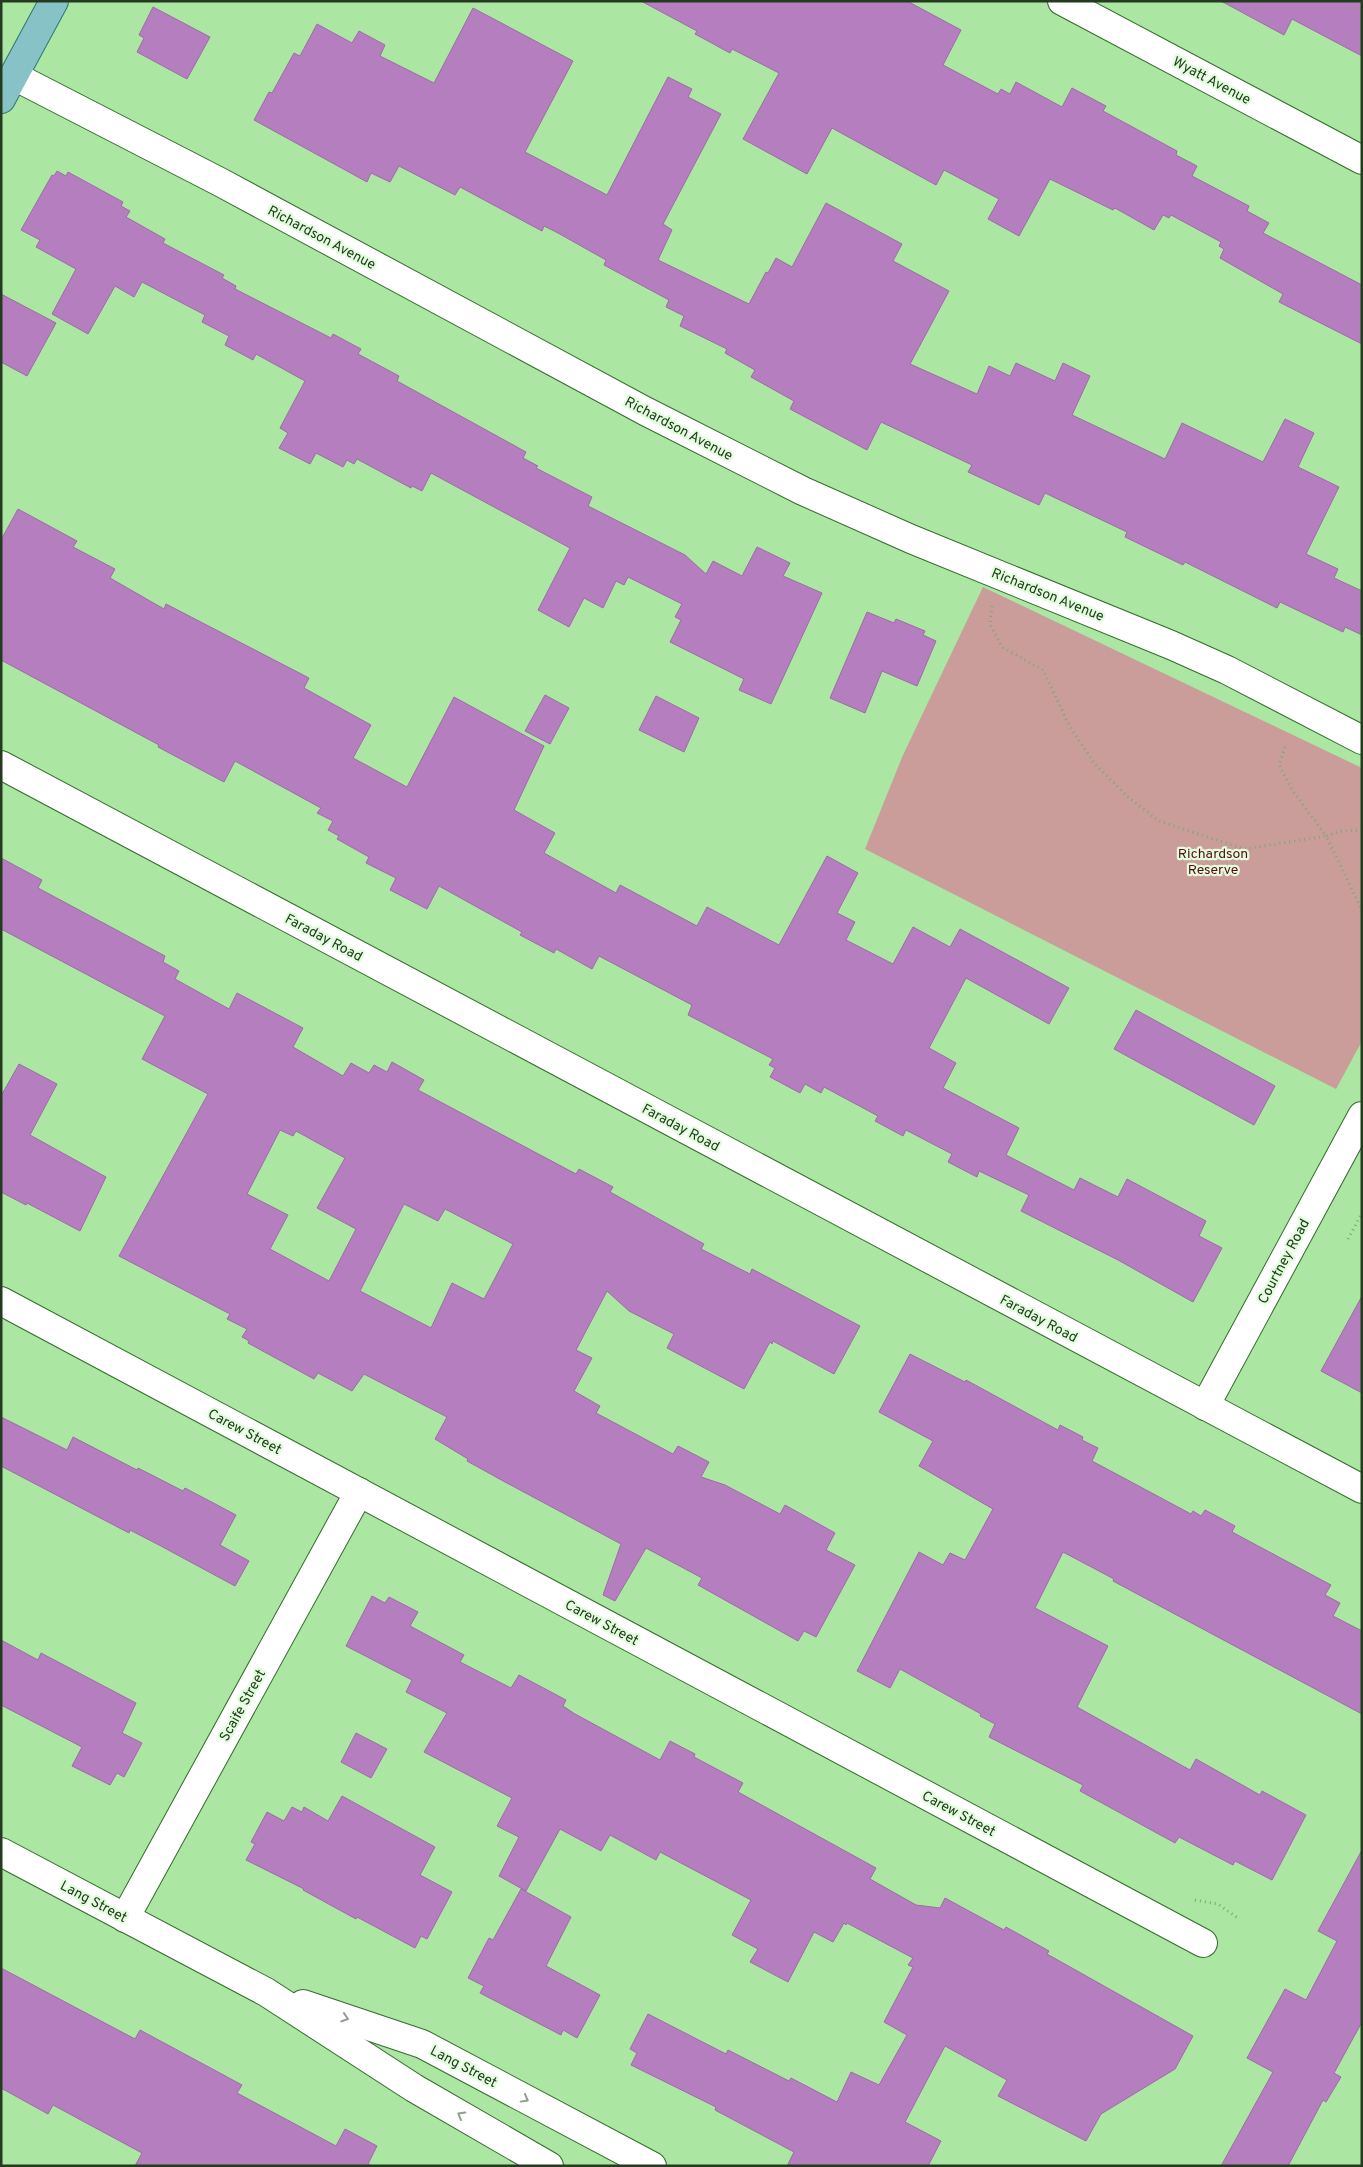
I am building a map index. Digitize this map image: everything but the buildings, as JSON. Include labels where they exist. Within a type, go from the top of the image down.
[{"type":"main road","points":[[8,88],[54,1]]},
{"type":"street","name":"Wyatt Avenue","points":[[1062,1],[1362,160]]},
{"type":"street","name":"Richardson Avenue","points":[[8,88],[228,187],[737,458],[862,518],[1112,620],[1211,663],[1362,740]]},
{"type":"street","name":"Faraday Road","points":[[1,765],[1362,1488]]},
{"type":"street","name":"Courtney Road","points":[[1205,1406],[1362,1116]]},
{"type":"street","name":"Carew Street","points":[[1,1301],[1203,1943]]},
{"type":"street","name":"Scaife Street","points":[[125,1918],[359,1492]]},
{"type":"street","name":"Lang Street","points":[[1,1852],[266,1992],[414,2088],[549,2166]]},
{"type":"street","name":"Lang Street","points":[[266,1992],[422,2044],[652,2166]]},
{"type":"path","points":[[1003,575],[993,600],[990,624],[1002,646],[1044,670],[1070,727],[1094,763],[1129,798],[1159,821],[1244,849],[1326,836],[1341,831],[1362,830]]},
{"type":"path","points":[[1285,748],[1279,765],[1291,788],[1326,836],[1362,910]]},
{"type":"path","points":[[1348,1239],[1362,1213]]},
{"type":"green space","name":"Richardson Reserve","points":[[983,587],[1362,768],[1362,1041],[1336,1089],[865,849],[903,755]]}]
